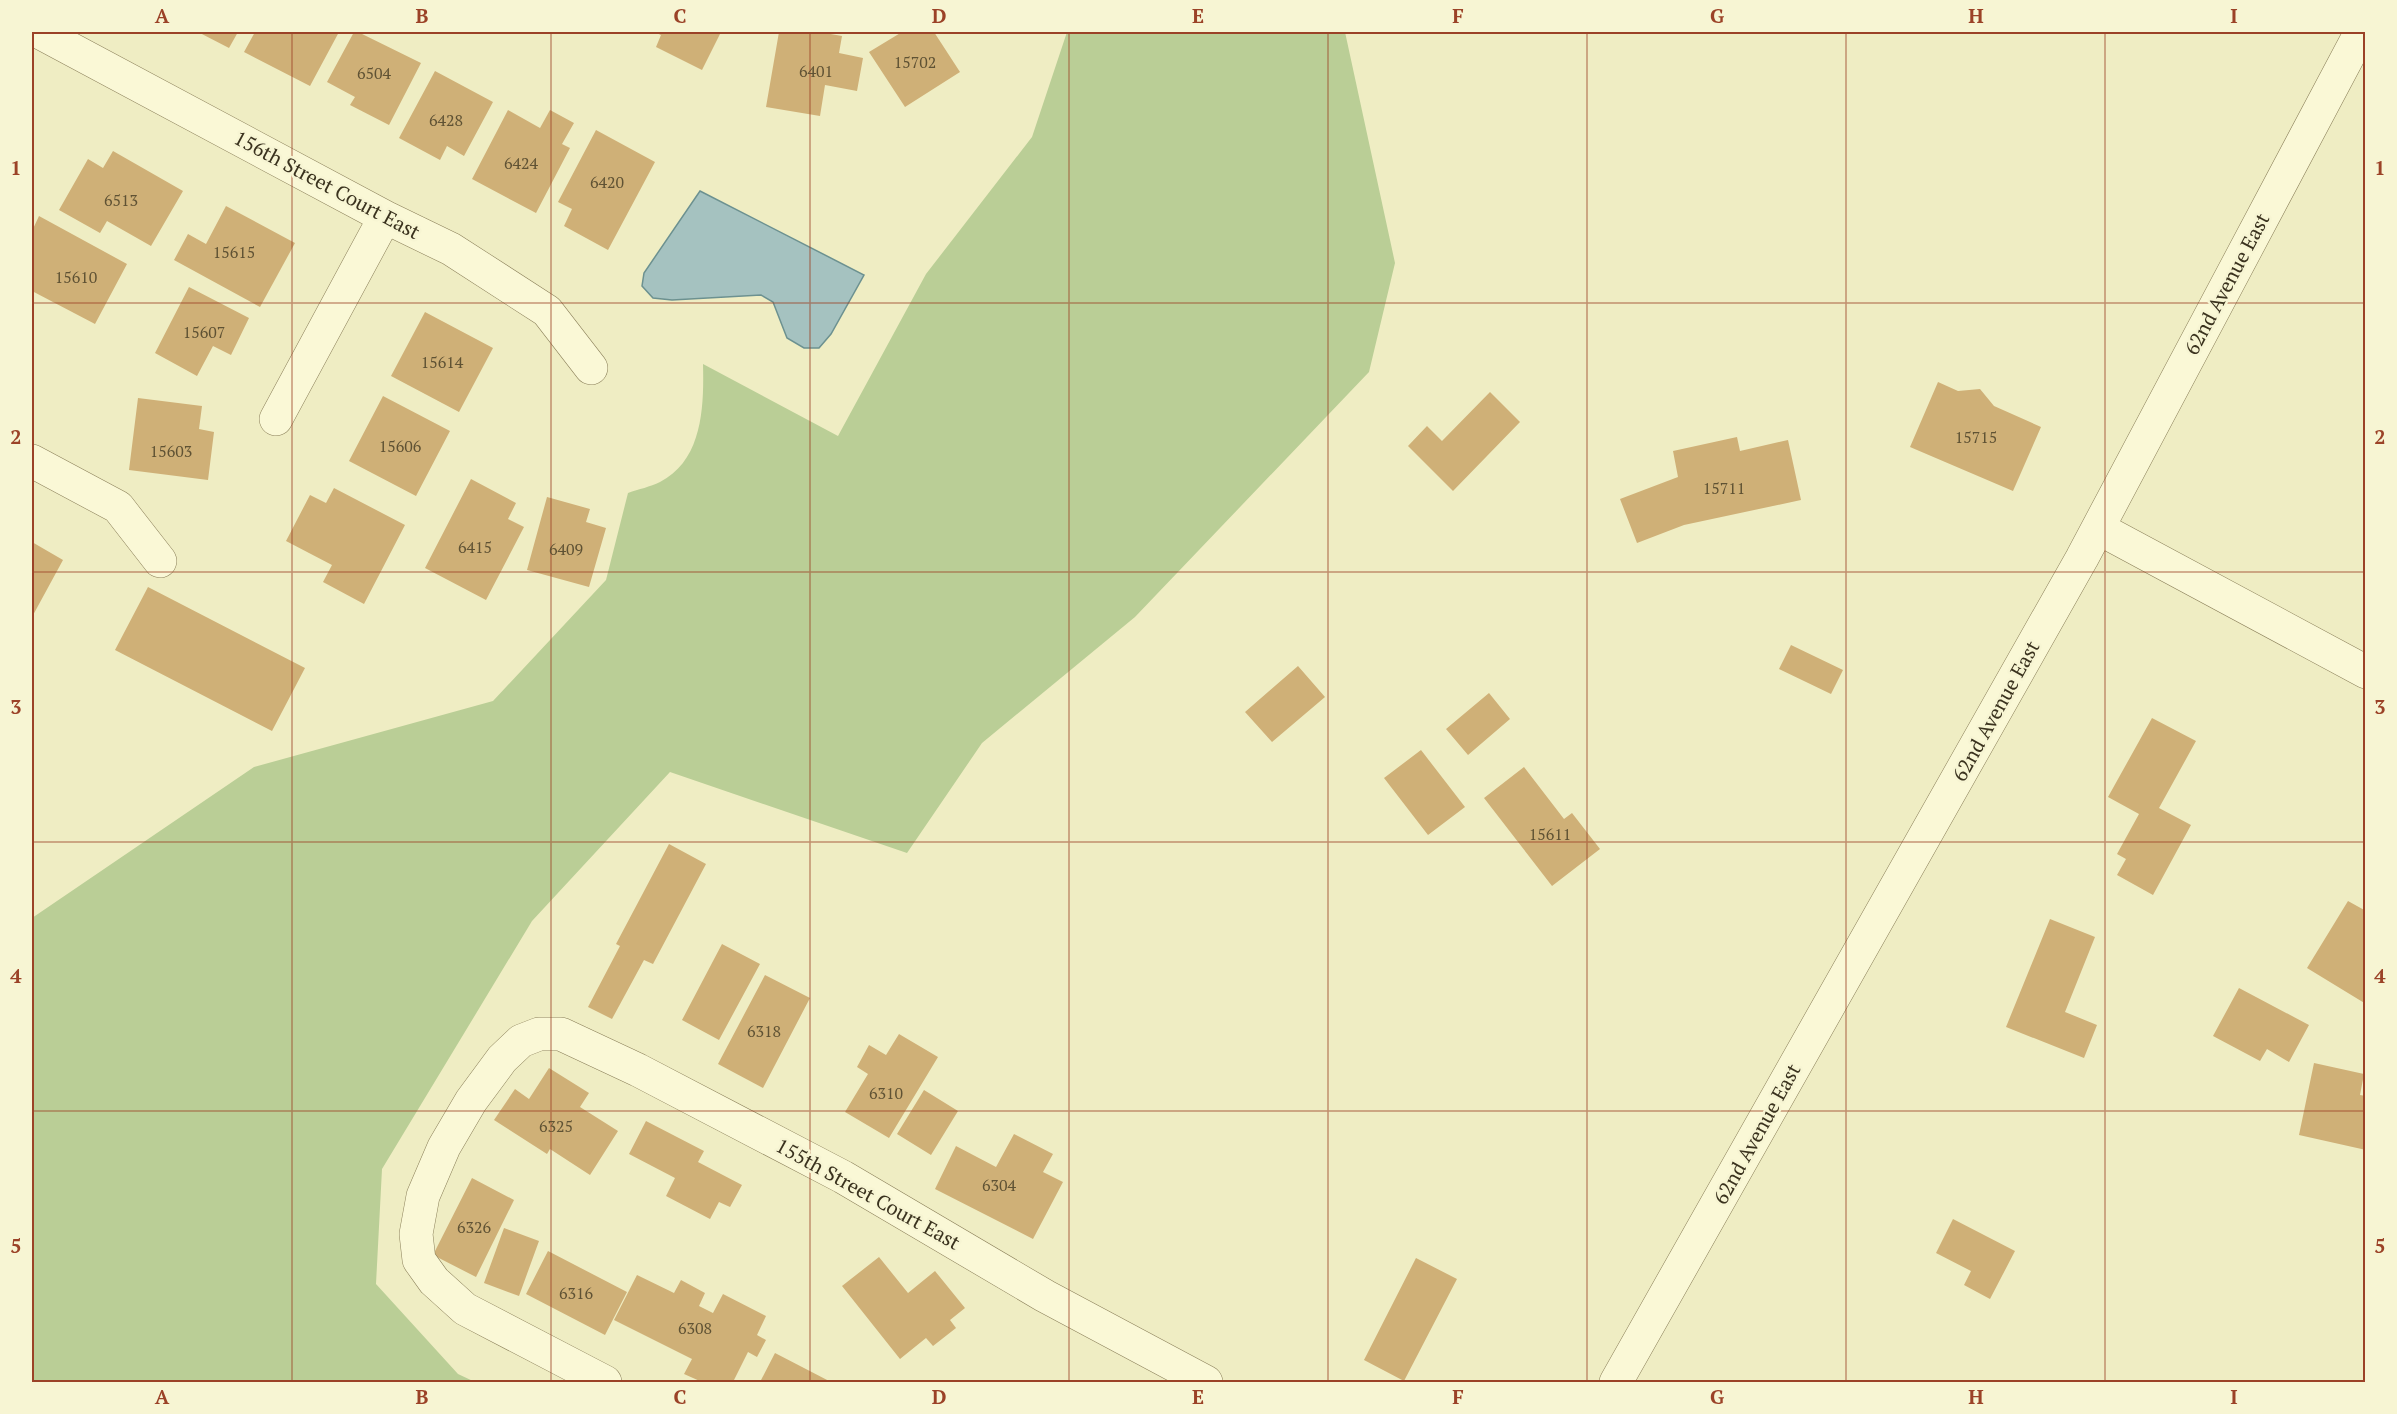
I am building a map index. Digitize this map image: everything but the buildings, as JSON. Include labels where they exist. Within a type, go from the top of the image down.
[{"type":"street","name":"62nd Avenue East","points":[[1616,1383],[2098,528],[2350,35]]},
{"type":"street","name":"156th Street Court East","points":[[38,40],[451,249],[547,311],[591,368]]},
{"type":"street","points":[[276,418],[385,217]]},
{"type":"street","points":[[32,461],[118,507],[160,561]]},
{"type":"street","points":[[2098,528],[2366,672]]},
{"type":"street","name":"155th Street Court East","points":[[605,1383],[465,1309],[434,1281],[419,1260],[416,1234],[423,1196],[444,1147],[477,1092],[502,1059],[521,1041],[539,1034],[561,1034],[638,1070],[843,1177],[1045,1296],[1206,1383]]},
{"type":"green space","points":[[1067,32],[1345,32],[1395,263],[1369,372],[1135,617],[982,743],[907,853],[670,772],[532,921],[382,1169],[376,1284],[458,1374],[475,1382],[32,1382],[32,918],[254,767],[493,701],[606,580],[628,493],[660,482],[685,460],[693,446],[701,414],[703,364],[838,436],[926,274],[1032,137]]},
{"type":"water","points":[[700,191],[864,275],[831,334],[819,348],[804,348],[787,338],[773,302],[761,295],[672,300],[653,298],[642,286],[644,273]]}]
